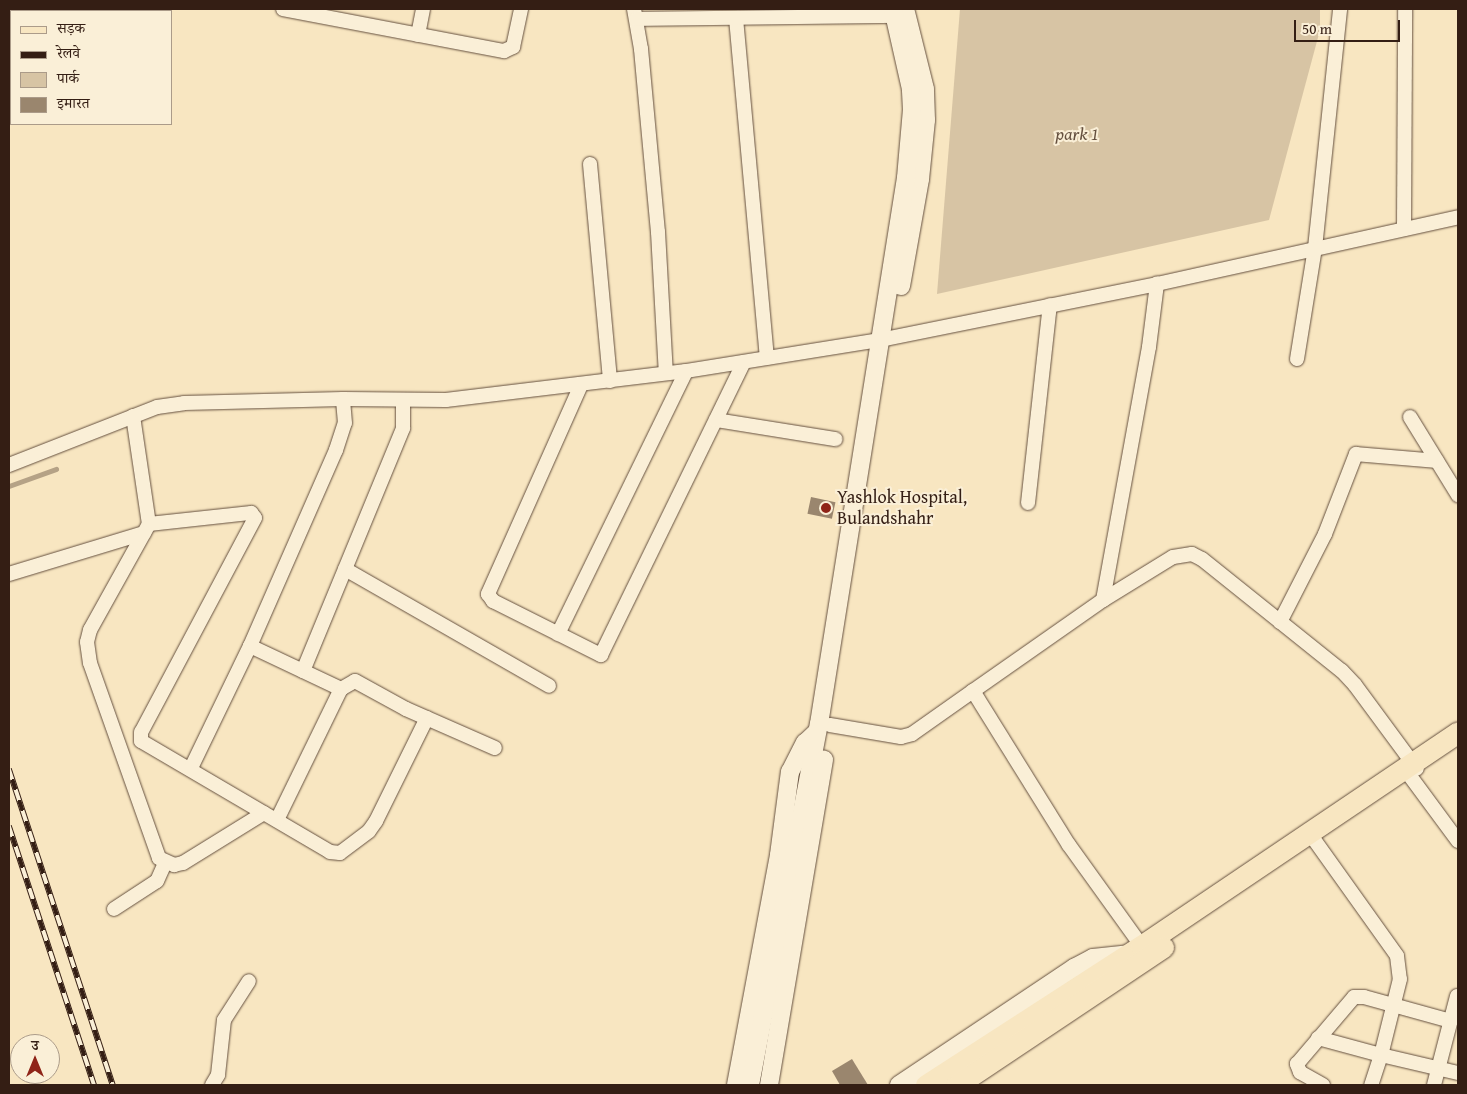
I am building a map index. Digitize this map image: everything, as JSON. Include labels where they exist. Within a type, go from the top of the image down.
[{"type":"main road","points":[[1413,769],[1458,732]]},
{"type":"main road","points":[[926,1085],[1138,953],[1413,769],[1458,745]]},
{"type":"main road","points":[[957,1085],[1138,953]]},
{"type":"street","points":[[283,9],[325,14],[418,35],[508,50],[514,42],[521,9]]},
{"type":"street","points":[[418,35],[423,9]]},
{"type":"street","points":[[1297,359],[1316,248],[1340,9]]},
{"type":"street","points":[[1404,229],[1406,9]]},
{"type":"street","points":[[666,374],[658,232],[635,14],[736,18],[898,11],[912,110],[906,178],[886,339],[821,733],[769,1085]]},
{"type":"street","points":[[736,18],[767,358]]},
{"type":"street","points":[[590,164],[610,381]]},
{"type":"street","points":[[9,465],[157,406],[184,402],[343,399],[446,400],[666,374],[886,339],[1157,284],[1458,217]]},
{"type":"street","points":[[1103,600],[1149,344],[1157,284]]},
{"type":"street","points":[[1028,503],[1050,305]]},
{"type":"street","points":[[581,385],[488,589],[493,601],[598,655],[605,651],[744,362]]},
{"type":"street","points":[[558,634],[686,371]]},
{"type":"street","points":[[190,768],[250,646],[341,437],[344,423],[343,399]]},
{"type":"street","points":[[303,671],[403,423],[403,401]]},
{"type":"street","points":[[133,416],[147,528],[90,630],[87,647],[154,849],[166,863],[183,864],[264,812]]},
{"type":"street","points":[[1410,417],[1458,495]]},
{"type":"street","points":[[716,420],[835,439]]},
{"type":"street","points":[[1280,622],[1326,534],[1356,454],[1437,461]]},
{"type":"street","points":[[9,574],[147,528],[251,513],[255,518],[140,736],[141,741],[190,768],[330,852],[344,852],[369,831],[376,821],[427,718]]},
{"type":"street","points":[[736,1085],[779,855],[790,772],[804,743],[821,733],[901,737],[912,734],[1103,600],[1172,557],[1192,554],[1202,559],[1355,685],[1413,769],[1458,841]]},
{"type":"street","points":[[345,569],[549,686]]},
{"type":"street","points":[[250,646],[341,689]]},
{"type":"street","points":[[277,820],[341,689],[355,681],[427,718],[495,748]]},
{"type":"street","points":[[899,1085],[1074,968],[1093,958],[1138,953],[973,691]]},
{"type":"street","points":[[750,1085],[821,733]]},
{"type":"street","points":[[1312,836],[1397,956],[1400,973],[1381,1055],[1371,1085]]},
{"type":"street","points":[[114,909],[157,881],[166,863]]},
{"type":"street","points":[[212,1085],[218,1075],[224,1020],[249,981]]},
{"type":"street","points":[[1434,1085],[1457,996]]},
{"type":"street","points":[[1323,1085],[1309,1078],[1297,1067],[1318,1038],[1354,997],[1393,1005],[1451,1021]]},
{"type":"street","points":[[1318,1038],[1458,1073]]},
{"type":"green space","name":"park 1","points":[[960,9],[1320,9],[1320,30],[1269,220],[937,294]]},
{"type":"building","points":[[811,497],[835,502],[832,519],[807,514]]},
{"type":"building","points":[[852,1059],[868,1085],[840,1085],[832,1071]]},
{"type":"waterway","points":[[9,486],[56,469]]},
{"type":"railway","points":[[9,769],[113,1085]]},
{"type":"railway","points":[[9,826],[94,1085]]},
{"type":"place","name":"Yashlok Hospital, Bulandshahr","points":[[826,508]]}]
